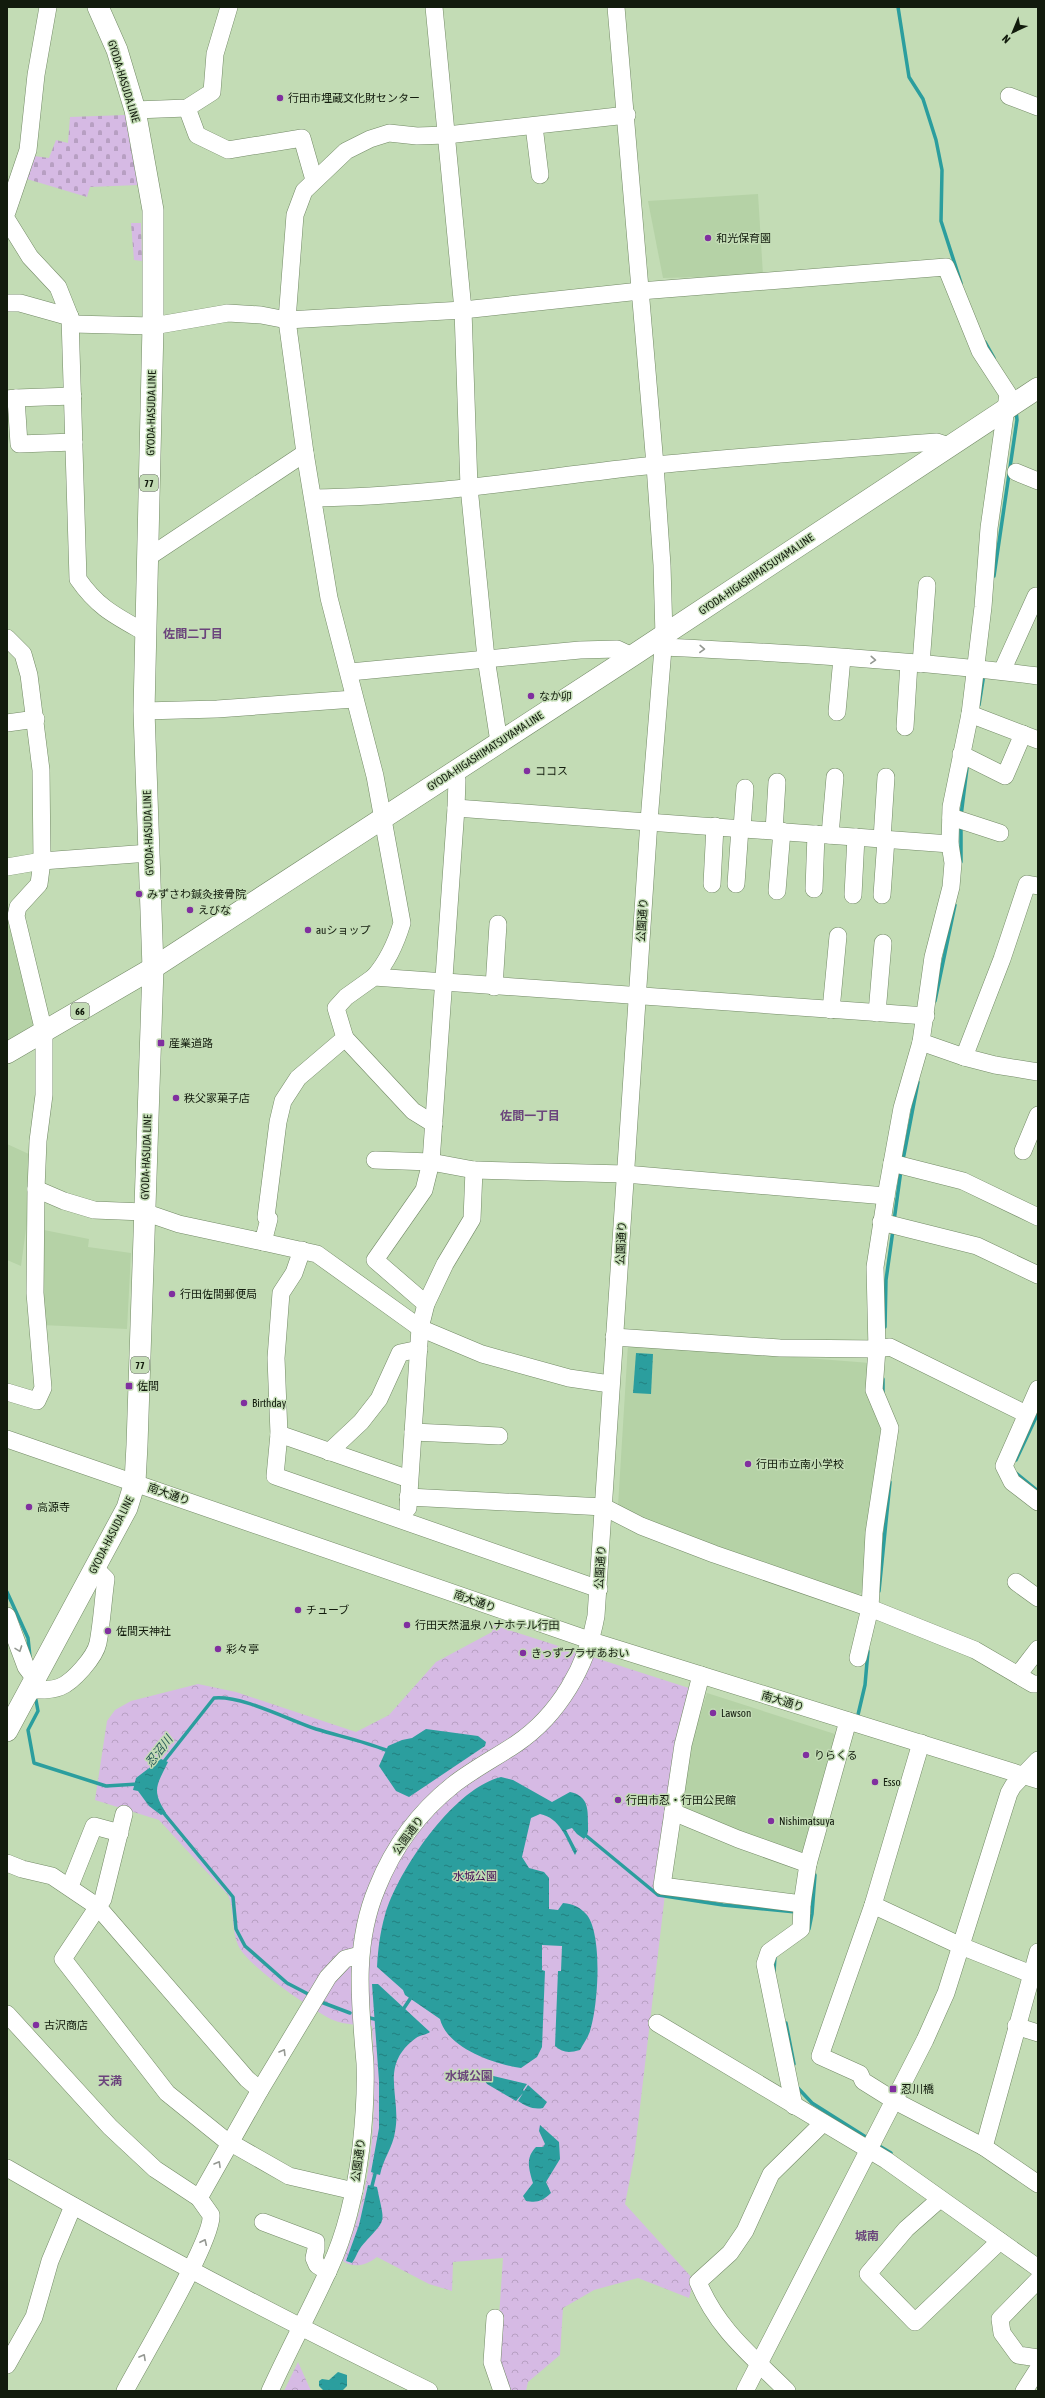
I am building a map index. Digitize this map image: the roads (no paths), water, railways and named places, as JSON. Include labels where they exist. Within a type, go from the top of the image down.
[{"type":"main road","name":"GYODA-HASUDA LINE","points":[[10,1720],[32,1684],[127,1508],[135,1482],[153,968],[144,711],[153,326],[153,210],[135,110],[117,50],[98,7]]},
{"type":"main road","name":"GYODA-HIGASHIMATSUYAMA LINE","points":[[7,1053],[153,968],[632,656],[663,642],[1019,400]]},
{"type":"street","points":[[7,212],[28,150],[36,75],[48,7]]},
{"type":"street","points":[[135,110],[187,108],[212,92],[215,54],[230,7]]},
{"type":"street","points":[[434,7],[463,310],[469,487],[486,658],[499,742]]},
{"type":"street","name":"公園通り","points":[[270,2391],[328,2272],[338,2245],[354,2191],[361,2146],[365,2064],[359,1993],[360,1955],[364,1931],[377,1888],[395,1851],[412,1825],[453,1785],[518,1743],[546,1718],[570,1687],[592,1641],[599,1589],[610,1384],[649,821],[663,642],[662,565],[655,465],[627,116],[616,7]]},
{"type":"street","points":[[1009,96],[1038,107]]},
{"type":"street","points":[[187,108],[197,135],[211,144],[228,150],[302,138],[314,180]]},
{"type":"street","points":[[434,1124],[413,1111],[345,1038],[336,1008],[346,997],[374,977],[384,965],[397,940],[402,923],[375,776],[354,699],[350,672],[329,598],[305,453],[287,320],[295,215],[304,191],[314,180],[346,150],[370,138],[389,133],[416,136],[447,135],[627,116]]},
{"type":"street","points":[[534,126],[540,174]]},
{"type":"street","points":[[7,220],[30,257],[58,287],[71,321],[78,580],[91,599],[108,612],[146,633]]},
{"type":"street","points":[[7,303],[20,303],[71,321],[153,326],[228,313],[261,315],[287,320],[463,310],[640,291],[946,267],[980,351],[1008,394],[1019,400],[989,528],[970,714],[951,817],[950,844],[953,863],[951,887],[933,956],[926,1016],[921,1042],[902,1108],[881,1222],[875,1267],[877,1349],[874,1390],[890,1428],[874,1533],[870,1608],[858,1658]]},
{"type":"street","points":[[73,396],[12,398],[19,444],[74,442]]},
{"type":"street","points":[[313,498],[375,497],[655,465],[937,442],[950,446]]},
{"type":"street","points":[[147,558],[305,453]]},
{"type":"street","points":[[1016,472],[1038,481]]},
{"type":"street","points":[[905,727],[927,585]]},
{"type":"street","points":[[1002,671],[1036,596]]},
{"type":"street","points":[[7,638],[23,654],[30,675],[41,770],[42,861],[39,884],[18,907],[16,916],[44,1032],[44,1095],[38,1141],[36,1189],[35,1293],[43,1388],[37,1401],[7,1392]]},
{"type":"street","points":[[663,642],[975,668],[1037,675]]},
{"type":"street","points":[[350,672],[486,658],[595,650],[617,649],[632,656]]},
{"type":"street","points":[[837,712],[842,658]]},
{"type":"street","points":[[144,711],[217,709],[354,699]]},
{"type":"street","points":[[962,754],[1005,776],[1030,737],[970,714]]},
{"type":"street","points":[[7,723],[36,718]]},
{"type":"street","points":[[426,1304],[375,1260],[424,1190],[431,1162],[456,808],[457,780],[455,771]]},
{"type":"street","points":[[814,889],[834,777]]},
{"type":"street","points":[[882,895],[886,777]]},
{"type":"street","points":[[777,782],[777,890]]},
{"type":"street","points":[[736,884],[745,788]]},
{"type":"street","points":[[456,808],[950,844]]},
{"type":"street","points":[[951,817],[1000,833]]},
{"type":"street","points":[[712,884],[714,826]]},
{"type":"street","points":[[853,895],[856,837]]},
{"type":"street","points":[[7,867],[42,861],[149,853]]},
{"type":"street","points":[[964,1057],[1002,959],[1027,884],[1038,886]]},
{"type":"street","points":[[494,987],[498,924]]},
{"type":"street","points":[[831,1010],[838,936]]},
{"type":"street","points":[[877,1013],[882,943]]},
{"type":"street","points":[[374,977],[494,987],[926,1016]]},
{"type":"street","points":[[263,1242],[269,1219],[266,1217],[278,1122],[283,1101],[298,1078],[345,1038]]},
{"type":"street","points":[[921,1042],[964,1057],[995,1065],[1038,1072]]},
{"type":"street","points":[[1023,1151],[1038,1115]]},
{"type":"street","points":[[375,1160],[431,1162],[474,1170],[625,1174],[886,1196]]},
{"type":"street","points":[[892,1163],[963,1181],[1038,1217]]},
{"type":"street","points":[[408,1522],[409,1480],[420,1328],[426,1304],[472,1219],[474,1170]]},
{"type":"street","points":[[36,1189],[64,1202],[94,1210],[144,1212],[179,1224],[317,1254],[420,1328],[482,1354],[569,1378],[610,1384]]},
{"type":"street","points":[[881,1222],[977,1246],[1038,1275]]},
{"type":"street","points":[[302,1250],[294,1273],[281,1294],[276,1358],[279,1434],[275,1476],[599,1589]]},
{"type":"street","points":[[614,1337],[780,1348],[877,1349],[890,1347],[1026,1414]]},
{"type":"street","points":[[329,1452],[361,1422],[379,1399],[400,1353],[419,1349]]},
{"type":"street","points":[[1038,1389],[1004,1466],[1012,1482],[1038,1502]]},
{"type":"street","points":[[413,1432],[499,1436]]},
{"type":"street","points":[[279,1434],[409,1480]]},
{"type":"street","name":"南大通り","points":[[7,1439],[592,1641],[1031,1778]]},
{"type":"street","points":[[408,1497],[604,1507],[641,1526],[707,1551],[870,1608],[975,1650],[1018,1675],[1038,1684]]},
{"type":"street","points":[[7,1616],[32,1684],[44,1690],[61,1686],[82,1670],[97,1644],[106,1579],[95,1568]]},
{"type":"street","points":[[1016,1582],[1038,1598]]},
{"type":"street","points":[[1018,1675],[1038,1649]]},
{"type":"street","points":[[701,1675],[683,1745],[662,1886],[802,1904]]},
{"type":"street","points":[[794,2106],[765,1964],[768,1952],[801,1929],[802,1904],[808,1864],[848,1721]]},
{"type":"street","points":[[921,1743],[874,1905],[820,2056],[860,2074],[863,2081],[895,2101],[984,2147],[1038,2184]]},
{"type":"street","points":[[745,2391],[895,2101],[946,1993],[1009,1793],[1013,1786],[1031,1778],[1038,1760]]},
{"type":"street","points":[[673,1812],[738,1839],[808,1864]]},
{"type":"street","points":[[124,1814],[103,1899],[63,1959],[167,2093],[230,2143],[289,2176],[354,2191]]},
{"type":"street","points":[[70,1886],[94,1826],[120,1833]]},
{"type":"street","points":[[7,1863],[27,1871],[52,1876],[70,1886],[98,1907],[247,2079],[260,2090]]},
{"type":"street","points":[[874,1905],[961,1946],[1031,1974]]},
{"type":"street","points":[[984,2147],[1016,2026],[1038,1952]]},
{"type":"street","points":[[199,2198],[260,2090],[336,1966],[345,1959],[360,1955]]},
{"type":"street","points":[[7,2014],[110,2127],[155,2169],[199,2198],[211,2215],[212,2221],[190,2271],[124,2391]]},
{"type":"street","points":[[657,2023],[869,2150],[940,2198],[1038,2268]]},
{"type":"street","points":[[1016,2026],[1038,2033]]},
{"type":"street","points":[[786,2391],[759,2363],[737,2344],[708,2306],[698,2282],[730,2253],[745,2231],[770,2174],[823,2123]]},
{"type":"street","points":[[7,2168],[190,2271],[300,2328],[429,2391]]},
{"type":"street","points":[[940,2198],[906,2229],[868,2274],[914,2322],[1000,2241]]},
{"type":"street","points":[[7,2365],[34,2316],[50,2261],[73,2206]]},
{"type":"street","points":[[263,2222],[316,2242],[314,2258],[317,2265],[328,2272]]},
{"type":"street","points":[[1038,2280],[1000,2319],[1002,2333],[1018,2355],[1038,2358]]},
{"type":"street","points":[[495,2318],[492,2362],[502,2391]]},
{"type":"street","points":[[1024,2391],[1038,2370]]},
{"type":"water","points":[[636,1353],[653,1354],[651,1394],[633,1393]]},
{"type":"water","points":[[426,1729],[478,1736],[486,1742],[485,1746],[409,1797],[396,1791],[379,1766],[388,1746],[402,1740],[412,1738]]},
{"type":"water","points":[[161,1759],[168,1762],[157,1788],[158,1799],[166,1813],[161,1815],[149,1806],[138,1791],[133,1790],[136,1778]]},
{"type":"water","points":[[501,1777],[513,1780],[552,1802],[570,1792],[576,1794],[584,1800],[588,1813],[588,1832],[584,1839],[572,1828],[566,1830],[577,1851],[575,1855],[562,1830],[557,1824],[547,1816],[540,1814],[531,1818],[522,1857],[529,1868],[544,1872],[549,1878],[549,1909],[558,1910],[563,1903],[574,1905],[587,1915],[592,1925],[595,1939],[598,1972],[593,2020],[587,2039],[580,2050],[566,2052],[555,2046],[558,1971],[561,1971],[562,1946],[542,1945],[542,1970],[545,1971],[542,2047],[537,2057],[521,2068],[498,2063],[473,2053],[462,2046],[444,2029],[440,2019],[405,1995],[403,1990],[377,1967],[385,1915],[402,1876],[415,1854],[430,1833],[465,1797],[483,1784]]},
{"type":"water","points":[[372,1984],[378,1984],[430,2032],[416,2038],[404,2049],[398,2059],[394,2082],[396,2106],[395,2132],[380,2175],[371,2172],[379,2128],[379,2081]]},
{"type":"water","points":[[485,2074],[527,2084],[523,2090],[524,2091],[528,2085],[547,2102],[543,2108],[533,2108],[527,2106],[518,2101],[523,2093],[516,2101],[487,2084],[485,2081]]},
{"type":"water","points":[[540,2125],[559,2142],[560,2159],[546,2182],[551,2193],[540,2201],[526,2201],[523,2196],[533,2183],[529,2168],[530,2155],[536,2147],[543,2147],[545,2144],[539,2131]]},
{"type":"water","points":[[368,2185],[377,2187],[383,2215],[382,2220],[380,2225],[360,2249],[352,2263],[346,2261],[359,2225]]},
{"type":"water","points":[[338,2372],[347,2375],[347,2386],[343,2390],[324,2391],[319,2386],[319,2381],[322,2379],[329,2380]]},
{"type":"waterway","points":[[898,7],[909,77],[923,99],[936,140],[942,170],[941,221],[961,283]]},
{"type":"waterway","points":[[985,342],[994,358]]},
{"type":"waterway","points":[[994,576],[1017,420],[1016,410]]},
{"type":"waterway","points":[[979,705],[984,674]]},
{"type":"waterway","points":[[961,816],[967,768]]},
{"type":"waterway","points":[[961,826],[961,862]]},
{"type":"waterway","points":[[935,1001],[955,905]]},
{"type":"waterway","points":[[903,1160],[918,1082]]},
{"type":"waterway","points":[[894,1221],[901,1170]]},
{"type":"waterway","points":[[885,1327],[886,1280],[893,1230]]},
{"type":"waterway","points":[[883,1379],[883,1393]]},
{"type":"waterway","points":[[1016,1460],[1038,1413]]},
{"type":"waterway","points":[[1016,1473],[1038,1491]]},
{"type":"waterway","points":[[879,1591],[890,1482]]},
{"type":"waterway","name":"忍沼川","points":[[7,1592],[28,1638],[30,1657]]},
{"type":"waterway","points":[[857,1719],[865,1685],[868,1651]]},
{"type":"waterway","name":"忍沼川","points":[[35,1695],[38,1711],[28,1730],[34,1763],[106,1786],[138,1784]]},
{"type":"waterway","name":"忍沼川","points":[[162,1764],[214,1698],[238,1700],[316,1729],[386,1750]]},
{"type":"waterway","points":[[162,1811],[233,1897],[236,1929],[245,1946],[287,1983],[310,1995]]},
{"type":"waterway","points":[[584,1834],[658,1895],[723,1905],[796,1912]]},
{"type":"waterway","points":[[809,1929],[812,1914],[815,1875]]},
{"type":"waterway","points":[[774,1972],[775,1956]]},
{"type":"waterway","points":[[402,2011],[412,1996]]},
{"type":"waterway","points":[[321,2002],[350,2013]]},
{"type":"waterway","points":[[370,2018],[379,2020]]},
{"type":"waterway","points":[[786,2023],[794,2064]]},
{"type":"waterway","points":[[797,2087],[812,2103],[869,2139]]},
{"type":"waterway","points":[[876,2144],[891,2153]]},
{"type":"waterway","points":[[372,2186],[376,2170]]},
{"type":"place","name":"行田市埋蔵文化財センター","points":[[280,98]]},
{"type":"place","name":"和光保育園","points":[[708,238]]},
{"type":"place","name":"なか卯","points":[[531,696]]},
{"type":"place","name":"ココス","points":[[527,771]]},
{"type":"place","name":"みずさわ鍼灸接骨院","points":[[139,894]]},
{"type":"place","name":"えびな","points":[[190,910]]},
{"type":"place","name":"auショップ","points":[[308,930]]},
{"type":"place","name":"産業道路","points":[[161,1043]]},
{"type":"place","name":"秩父家菓子店","points":[[176,1098]]},
{"type":"place","name":"行田佐間郵便局","points":[[172,1294]]},
{"type":"place","name":"佐間","points":[[129,1386]]},
{"type":"place","name":"Birthday","points":[[244,1403]]},
{"type":"place","name":"行田市立南小学校","points":[[748,1464]]},
{"type":"place","name":"高源寺","points":[[29,1507]]},
{"type":"place","name":"チューブ","points":[[298,1610]]},
{"type":"place","name":"行田天然温泉 ハナホテル行田","points":[[407,1625]]},
{"type":"place","name":"佐間天神社","points":[[108,1631]]},
{"type":"place","name":"彩々亭","points":[[218,1649]]},
{"type":"place","name":"きっずプラザあおい","points":[[523,1653]]},
{"type":"place","name":"Lawson","points":[[713,1713]]},
{"type":"place","name":"りらくる","points":[[806,1755]]},
{"type":"place","name":"Esso","points":[[875,1782]]},
{"type":"place","name":"行田市忍・行田公民館","points":[[618,1800]]},
{"type":"place","name":"Nishimatsuya","points":[[771,1821]]},
{"type":"place","name":"古沢商店","points":[[36,2025]]},
{"type":"place","name":"忍川橋","points":[[893,2089]]},
{"type":"district","name":"佐間二丁目","points":[[193,634]]},
{"type":"district","name":"佐間一丁目","points":[[530,1116]]},
{"type":"district","name":"水城公園","points":[[469,2076]]},
{"type":"district","name":"天満","points":[[110,2081]]},
{"type":"district","name":"城南","points":[[867,2236]]}]
